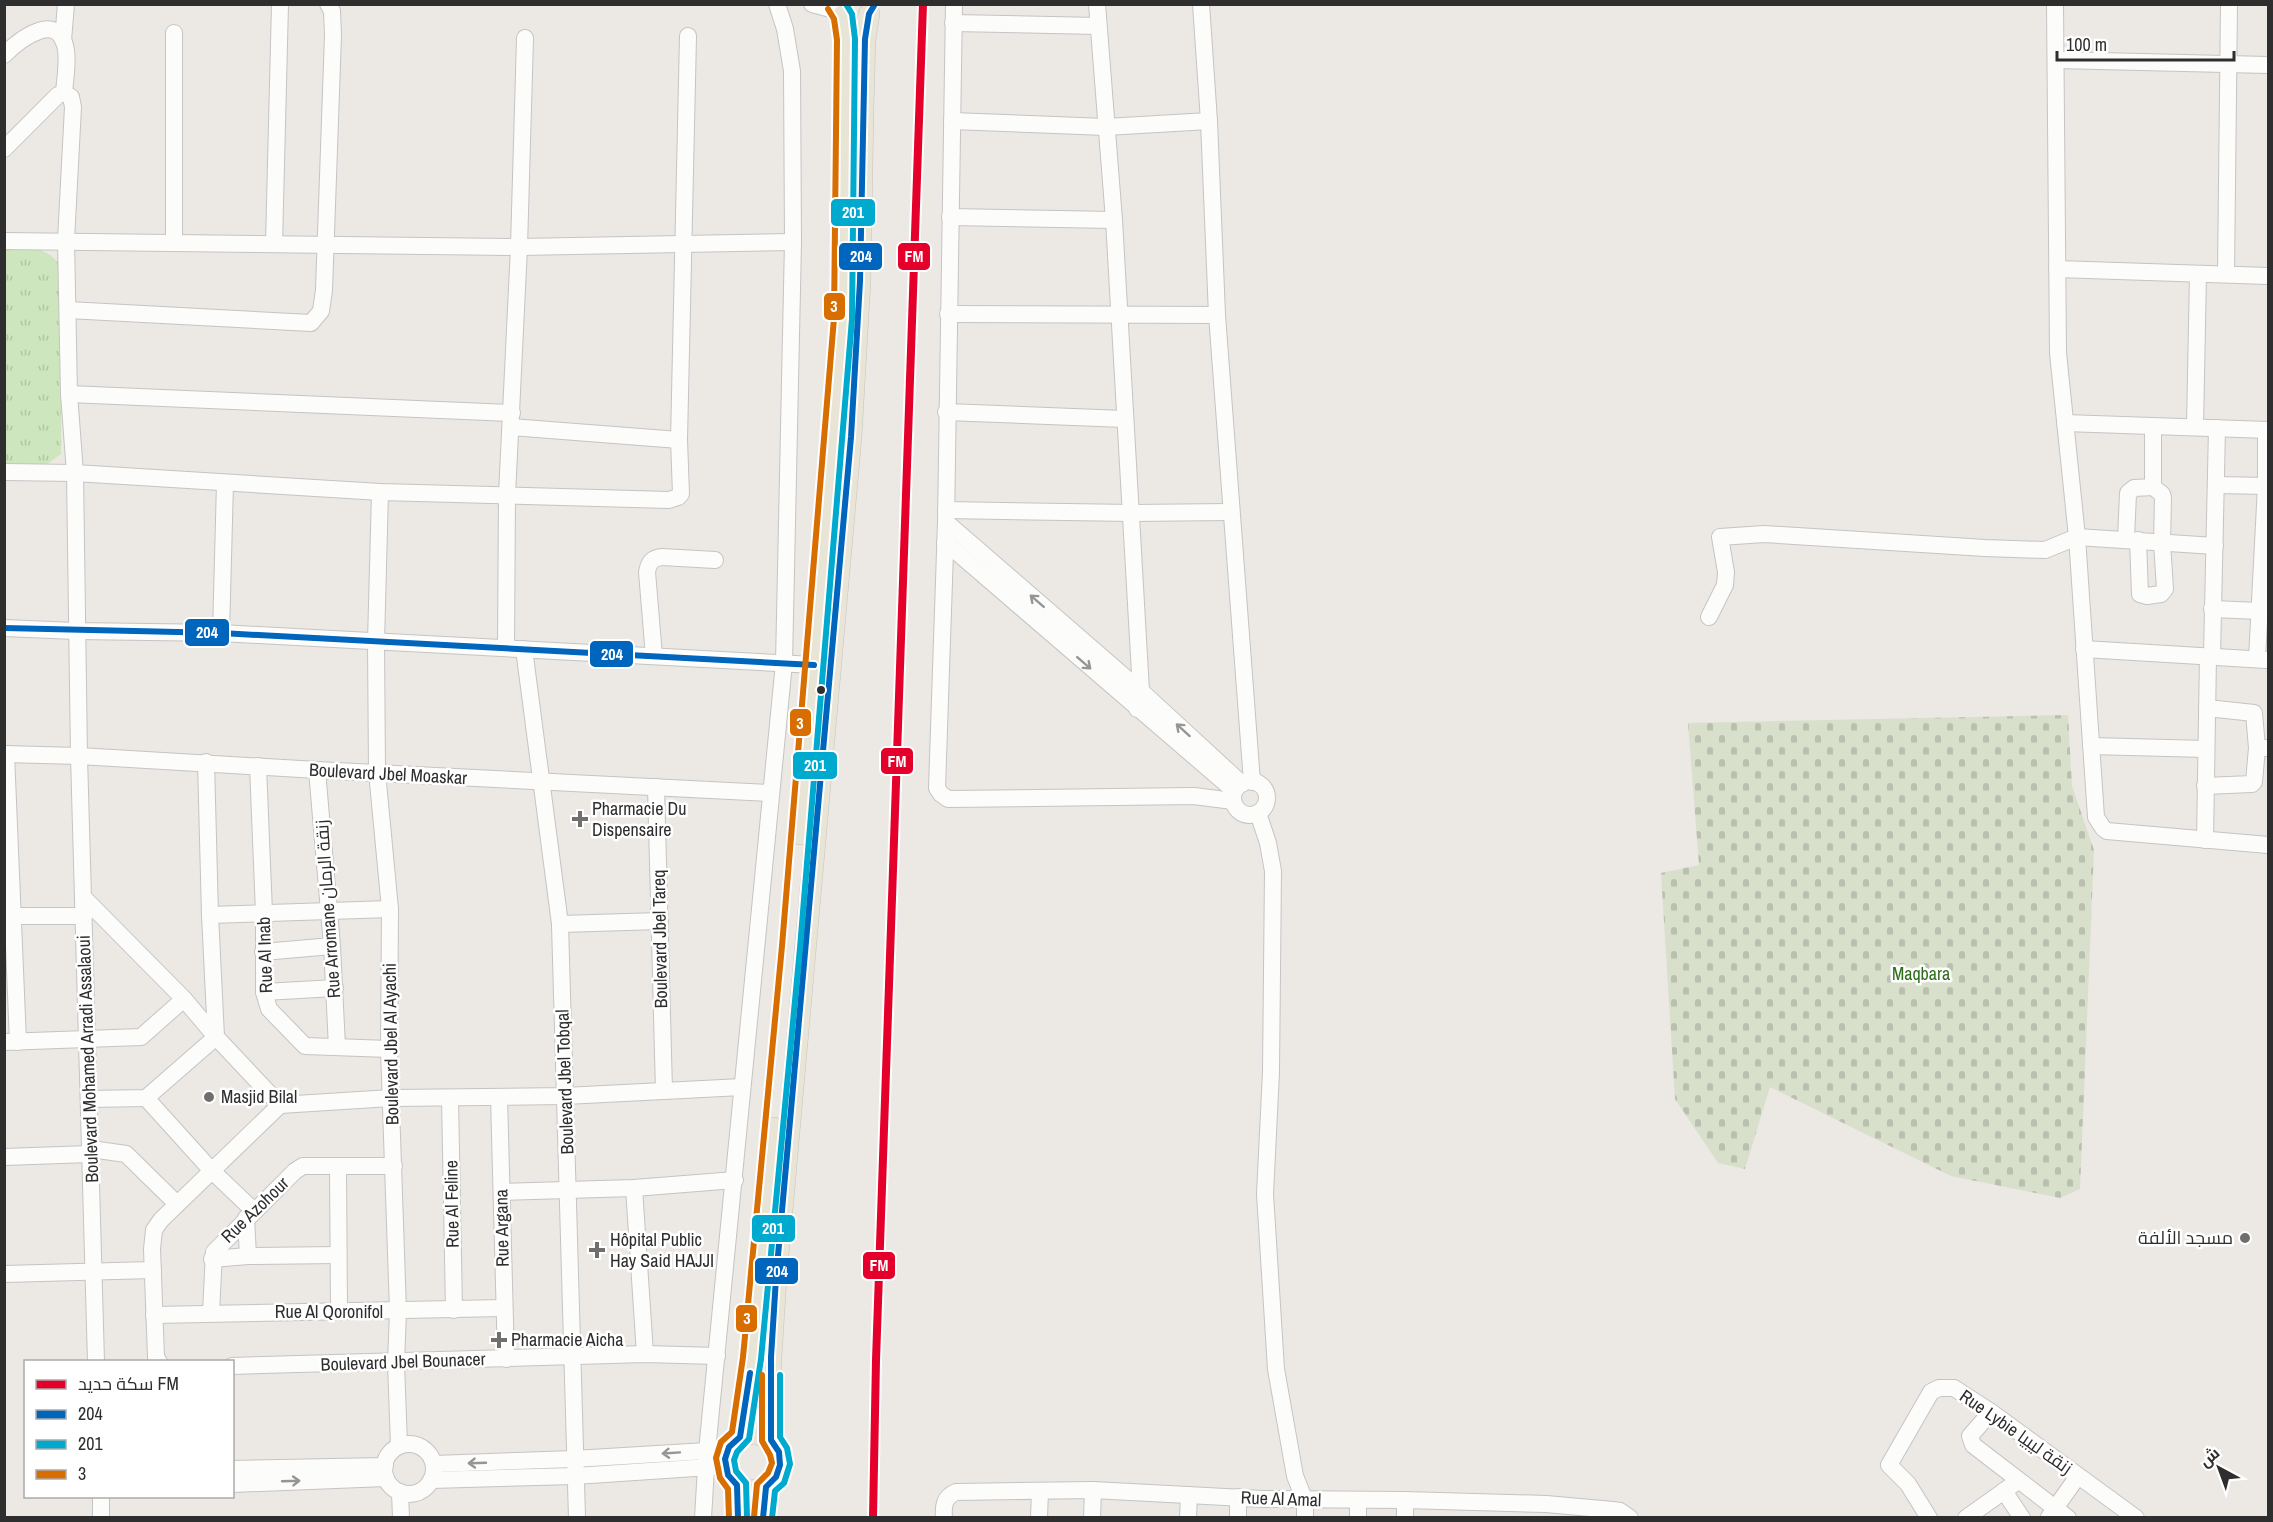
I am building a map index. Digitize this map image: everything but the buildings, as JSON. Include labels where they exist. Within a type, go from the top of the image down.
[{"type":"main road","points":[[839,10],[850,19],[858,19],[872,9]]},
{"type":"main road","points":[[771,1440],[771,1357],[776,1278],[851,437],[860,281],[865,39],[872,9]]},
{"type":"main road","points":[[722,1454],[757,1434],[771,1440],[779,1451],[781,1464],[777,1476],[766,1487],[748,1490],[737,1485],[730,1478],[722,1454],[752,1358],[791,947],[843,318],[846,39],[839,10]]},
{"type":"main road","points":[[737,1485],[738,1518]]},
{"type":"main road","points":[[763,1518],[766,1487]]},
{"type":"street","points":[[4,149],[50,102],[64,93],[66,57],[63,40],[66,4]]},
{"type":"street","points":[[274,244],[280,4]]},
{"type":"street","points":[[68,310],[311,323],[319,316],[323,301],[326,244],[333,35],[332,11],[328,4]]},
{"type":"street","points":[[703,1518],[722,1454],[717,1356],[784,663],[793,242],[792,70],[785,29],[777,4]]},
{"type":"street","points":[[812,4],[839,10]]},
{"type":"street","points":[[954,4],[946,516],[937,788],[948,799],[1194,796],[1240,789],[1262,786],[1266,795],[1265,806],[1258,813],[1248,815],[1238,811],[1240,789],[1230,512],[1201,4]]},
{"type":"street","points":[[1097,4],[1114,220],[1124,419],[1132,513],[1141,691],[1137,709]]},
{"type":"street","points":[[2055,4],[2058,353],[2077,537],[2096,817],[2107,831],[2268,845]]},
{"type":"street","points":[[2226,274],[2229,4]]},
{"type":"street","points":[[953,23],[1098,26]]},
{"type":"street","points":[[4,55],[24,36],[35,31],[48,30],[57,33],[63,40]]},
{"type":"street","points":[[174,33],[174,242]]},
{"type":"street","points":[[4,472],[75,473],[380,492],[674,499],[681,494],[679,440],[688,36]]},
{"type":"street","points":[[506,648],[507,495],[519,247],[525,38]]},
{"type":"street","points":[[2057,60],[2268,65]]},
{"type":"street","name":"Boulevard Mohamed Arradi Assalaoui","points":[[64,93],[69,93],[73,107],[66,240],[69,394],[75,473],[76,631],[96,1360]]},
{"type":"street","points":[[952,121],[1106,127],[1209,121]]},
{"type":"street","points":[[950,217],[1114,220]]},
{"type":"street","points":[[4,241],[519,247],[793,242]]},
{"type":"street","points":[[2057,269],[2268,276]]},
{"type":"street","points":[[2195,427],[2198,274]]},
{"type":"street","points":[[948,314],[1217,315]]},
{"type":"street","points":[[69,394],[512,420],[679,440]]},
{"type":"street","points":[[946,412],[1124,419]]},
{"type":"street","points":[[2065,423],[2267,430],[2263,660],[2084,649]]},
{"type":"street","points":[[2153,427],[2153,487]]},
{"type":"street","points":[[2205,840],[2207,708],[2215,546],[2217,428]]},
{"type":"street","points":[[221,633],[225,483]]},
{"type":"street","points":[[2217,485],[2266,486]]},
{"type":"street","points":[[2153,487],[2162,494],[2163,498],[2165,589],[2162,594],[2147,596],[2140,594],[2132,540],[2128,493],[2134,488],[2153,487]]},
{"type":"street","name":"Boulevard Jbel Al Ayachi","points":[[380,492],[376,642],[377,772],[390,909],[389,1049],[398,1311],[396,1363],[399,1446]]},
{"type":"street","points":[[946,516],[1230,512]]},
{"type":"street","points":[[946,516],[1141,691],[1240,789]]},
{"type":"street","points":[[1709,617],[1725,585],[1726,572],[1720,537],[1727,535],[1764,534],[2045,550],[2077,537],[2215,546]]},
{"type":"street","points":[[945,542],[1137,709],[1240,789]]},
{"type":"street","points":[[654,656],[648,564],[654,558],[662,557],[715,560]]},
{"type":"street","points":[[2212,609],[2263,617]]},
{"type":"street","points":[[4,627],[76,631],[221,633],[814,665]]},
{"type":"street","name":"Boulevard Jbel Tobqal","points":[[524,649],[560,924],[577,1518]]},
{"type":"street","points":[[2205,786],[2252,784],[2263,748],[2254,713],[2207,708]]},
{"type":"street","points":[[2091,746],[2206,749]]},
{"type":"street","points":[[5,754],[11,1042],[141,1037],[184,999]]},
{"type":"street","name":"Boulevard Jbel Moaskar","points":[[5,754],[206,762],[316,770],[771,793]]},
{"type":"street","points":[[206,762],[216,1037]]},
{"type":"street","name":"Rue Al Inab","points":[[258,766],[264,913],[264,992],[269,1009],[305,1046],[389,1049]]},
{"type":"street","name":"Rue Arromane زنقة الرمان","points":[[316,770],[332,946],[337,1047]]},
{"type":"street","name":"Boulevard Jbel Tareq","points":[[656,787],[664,1091]]},
{"type":"street","points":[[1258,813],[1268,843],[1273,871],[1271,1072],[1265,1194],[1276,1368],[1295,1476],[1305,1509]]},
{"type":"street","points":[[83,897],[184,999],[280,1105]]},
{"type":"street","points":[[210,915],[390,909]]},
{"type":"street","points":[[8,916],[84,916]]},
{"type":"street","points":[[560,924],[660,921]]},
{"type":"street","points":[[263,952],[332,946]]},
{"type":"street","points":[[264,992],[334,988]]},
{"type":"street","points":[[89,1099],[146,1098],[216,1037]]},
{"type":"street","points":[[158,1360],[152,1249],[154,1230],[177,1204],[280,1105],[392,1098],[565,1096],[742,1087]]},
{"type":"street","name":"Rue Argana","points":[[499,1097],[506,1359]]},
{"type":"street","points":[[146,1098],[250,1214],[248,1256]]},
{"type":"street","name":"Rue Al Feline","points":[[450,1098],[454,1310]]},
{"type":"street","points":[[4,1157],[91,1151],[126,1154],[177,1204]]},
{"type":"street","name":"Rue Azohour","points":[[212,1313],[212,1259],[217,1246],[295,1171],[303,1166],[394,1166]]},
{"type":"street","points":[[338,1167],[339,1311]]},
{"type":"street","points":[[502,1192],[634,1188],[735,1180]]},
{"type":"street","points":[[634,1188],[645,1354]]},
{"type":"street","points":[[212,1259],[248,1256],[338,1255]]},
{"type":"street","points":[[4,1274],[153,1270]]},
{"type":"street","name":"Rue Al Qoronifol","points":[[154,1315],[503,1308]]},
{"type":"street","name":"Boulevard Jbel Bounacer","points":[[234,1366],[645,1354],[717,1356]]},
{"type":"street","name":"Rue Lybie زنقة ليبيا","points":[[1929,1518],[1908,1484],[1889,1465],[1931,1392],[1939,1388],[1954,1388],[1991,1412],[2136,1518]]},
{"type":"street","points":[[1991,1412],[1970,1436],[1970,1441],[2057,1515],[2078,1476]]},
{"type":"street","points":[[411,1444],[421,1448],[429,1455],[432,1472],[420,1491],[412,1494],[400,1492],[391,1486],[385,1472],[390,1454],[399,1446],[411,1444]]},
{"type":"street","points":[[432,1472],[575,1467],[722,1454]]},
{"type":"street","points":[[234,1469],[385,1472]]},
{"type":"street","points":[[234,1484],[385,1472]]},
{"type":"street","points":[[1966,1518],[2018,1481]]},
{"type":"street","points":[[1092,1518],[1093,1490]]},
{"type":"street","name":"Rue Al Amal","points":[[944,1515],[947,1497],[956,1492],[1093,1490],[1238,1497],[1305,1509],[1358,1509],[1405,1500],[1562,1512],[1613,1509],[1630,1518]]},
{"type":"street","points":[[1039,1518],[1040,1491]]},
{"type":"street","points":[[2004,1491],[2022,1518]]},
{"type":"street","points":[[400,1492],[401,1518]]},
{"type":"street","points":[[1188,1518],[1189,1496]]},
{"type":"street","points":[[1238,1497],[1238,1518]]},
{"type":"street","points":[[101,1498],[101,1518]]},
{"type":"street","points":[[1405,1500],[1405,1518]]},
{"type":"green space","points":[[4,247],[43,251],[62,267],[61,454],[42,468],[5,466]]},
{"type":"green space","name":"Maqbara","points":[[2068,715],[2072,786],[2094,850],[2080,1189],[2060,1198],[1951,1176],[1770,1087],[1745,1169],[1718,1163],[1675,1099],[1661,873],[1699,865],[1688,723]]},
{"type":"rail line","name":"FM","points":[[873,1518],[876,1360],[923,4]]},
{"type":"transit line","name":"201","points":[[747,1518],[746,1483],[736,1471],[734,1460],[737,1452],[749,1439],[761,1359],[800,948],[852,319],[855,39],[852,14],[846,4]]},
{"type":"transit line","name":"204","points":[[763,1518],[766,1487],[776,1477],[780,1465],[779,1452],[771,1440],[771,1357],[776,1278],[851,437],[860,281],[865,39],[869,14],[875,4]]},
{"type":"transit line","name":"3","points":[[729,1518],[728,1489],[720,1478],[716,1458],[721,1442],[732,1432],[743,1357],[782,946],[834,318],[837,40],[834,19],[828,9]]},
{"type":"transit line","name":"204","points":[[4,628],[221,633],[814,665]]},
{"type":"transit line","name":"204","points":[[738,1518],[737,1485],[728,1475],[725,1459],[729,1447],[740,1437],[750,1373]]},
{"type":"transit line","name":"3","points":[[754,1517],[757,1484],[768,1473],[772,1463],[762,1441],[762,1375]]},
{"type":"transit line","name":"201","points":[[772,1518],[775,1491],[784,1483],[790,1464],[787,1448],[780,1437],[780,1375]]},
{"type":"place","name":"Pharmacie Du Dispensaire","points":[[580,819]]},
{"type":"place","name":"Masjid Bilal","points":[[209,1097]]},
{"type":"place","name":"مسجد الألفة","points":[[2245,1238]]},
{"type":"place","name":"Hôpital Public Hay Said HAJJI","points":[[597,1250]]},
{"type":"place","name":"Pharmacie Aicha","points":[[499,1340]]}]
